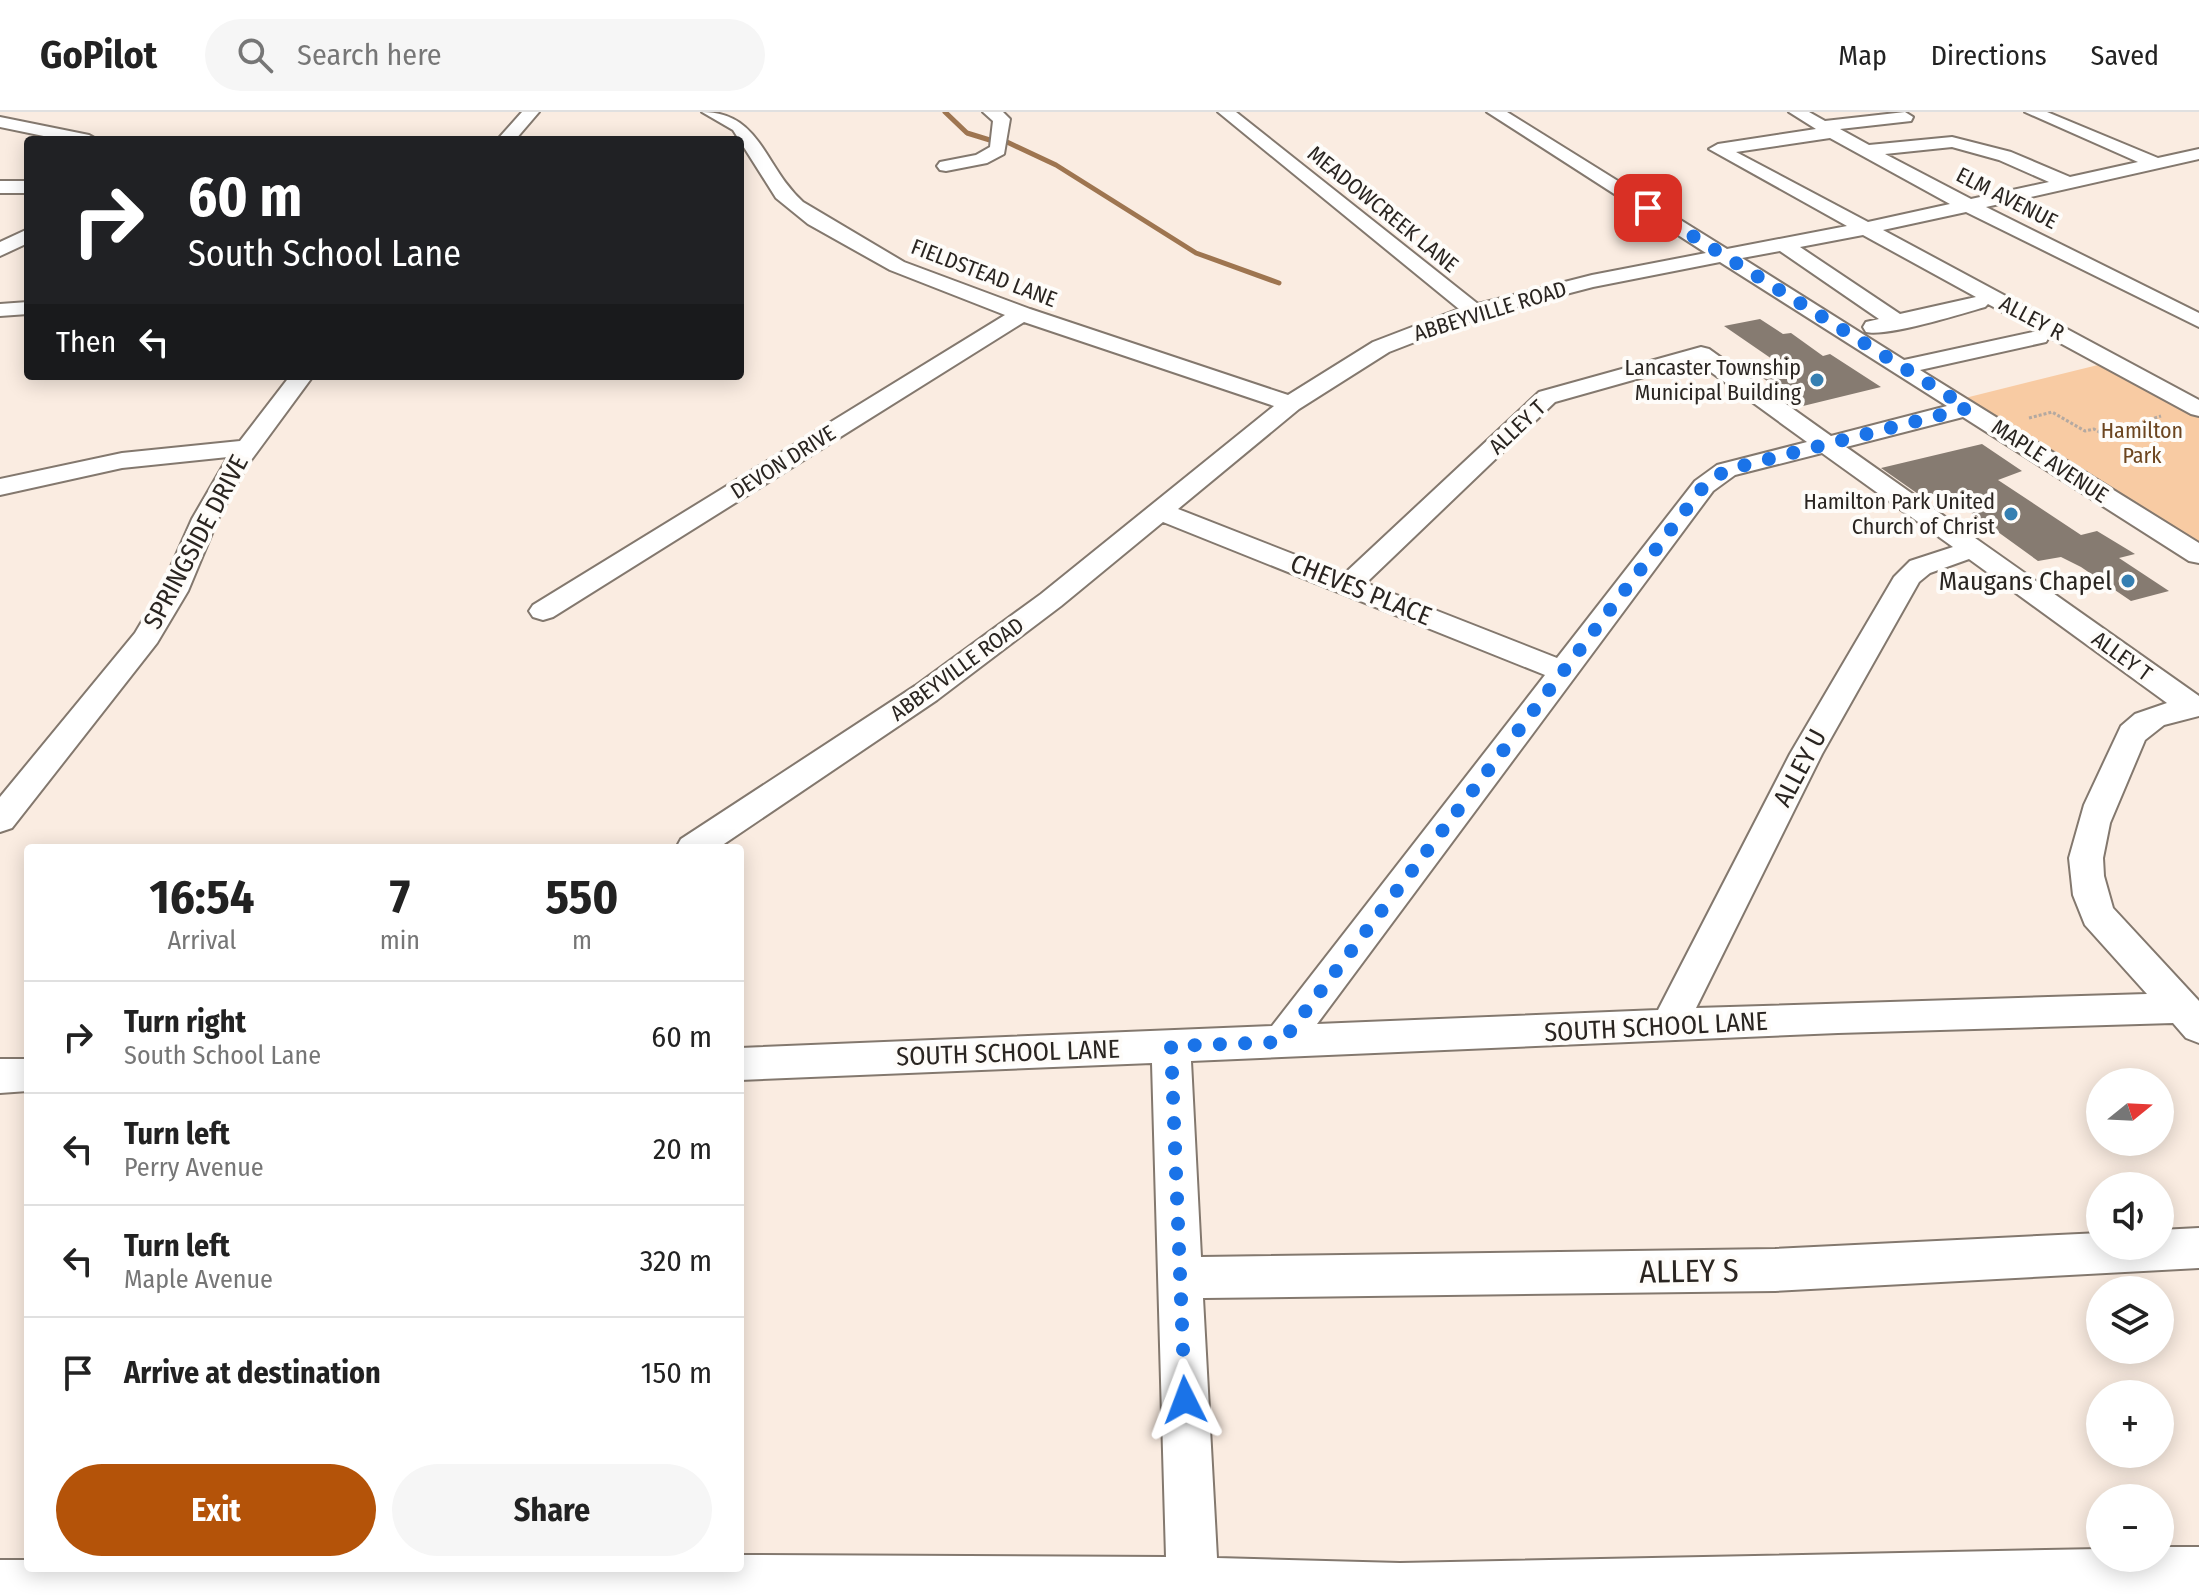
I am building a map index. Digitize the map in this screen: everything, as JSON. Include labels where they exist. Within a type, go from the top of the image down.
[{"type":"street","points":[[510,136],[531,112]]},
{"type":"street","name":"FIELDSTEAD LANE","points":[[710,112],[739,127],[783,194],[815,220],[897,266],[1022,314],[1291,404]]},
{"type":"street","name":"MEADOWCREEK LANE","points":[[1226,112],[1474,311]]},
{"type":"street","name":"MAPLE AVENUE","points":[[1495,112],[2199,555]]},
{"type":"street","name":"ELM AVENUE","points":[[1797,112],[1967,205],[2199,321]]},
{"type":"street","points":[[2033,112],[2160,162],[2199,174]]},
{"type":"street","points":[[946,166],[981,159],[998,150],[996,115]]},
{"type":"street","points":[[1828,129],[1905,117]]},
{"type":"street","points":[[0,122],[69,136]]},
{"type":"street","name":"ALLEY R","points":[[1828,129],[1718,149],[2199,409]]},
{"type":"street","points":[[1866,151],[1952,142],[2005,156],[2065,182]]},
{"type":"street","name":"ABBEYVILLE ROAD","points":[[699,844],[926,693],[1051,600],[1291,404],[1381,347],[1474,311],[1592,281],[1864,229],[2199,154]]},
{"type":"street","points":[[0,187],[24,187]]},
{"type":"street","points":[[0,250],[24,237]]},
{"type":"street","points":[[1784,245],[1897,322]]},
{"type":"street","points":[[1846,333],[1978,303]]},
{"type":"street","points":[[0,310],[24,308]]},
{"type":"street","name":"DEVON DRIVE","points":[[543,611],[1022,314]]},
{"type":"street","points":[[1901,367],[2038,337]]},
{"type":"street","name":"ALLEY T","points":[[1348,585],[1547,397],[1701,354],[1974,549],[2191,715]]},
{"type":"street","name":"SPRINGSIDE DRIVE","points":[[0,820],[147,637],[174,591],[205,519],[246,448],[299,380]]},
{"type":"street","points":[[1282,1042],[1704,486],[1726,470],[1968,408]]},
{"type":"street","points":[[0,487],[91,463],[135,456],[246,448]]},
{"type":"street","name":"CHEVES PLACE","points":[[1159,511],[1563,671]]},
{"type":"street","name":"ALLEY U","points":[[1668,1027],[1806,754],[1908,577],[1920,567],[1974,549]]},
{"type":"street","name":"SOUTH SCHOOL LANE","points":[[2190,1017],[2098,915],[2088,894],[2085,873],[2088,834],[2125,748],[2138,727],[2191,715]]},
{"type":"street","name":"SOUTH SCHOOL LANE","points":[[744,1064],[1668,1027],[2190,1017]]},
{"type":"street","points":[[1171,1046],[1193,1589]]},
{"type":"street","points":[[0,1076],[24,1075]]},
{"type":"street","name":"ALLEY S","points":[[1179,1278],[1775,1270],[2199,1248]]},
{"type":"street","points":[[0,1586],[835,1580],[1193,1589],[1400,1589],[2199,1572]]},
{"type":"path","points":[[2024,419],[2052,412],[2085,431],[2094,429],[2103,434],[2164,415]]},
{"type":"green space","name":"Hamilton Park","points":[[2110,362],[2199,412],[2199,542],[1965,398]]},
{"type":"building","name":"Lancaster Township Municipal Building","points":[[1760,319],[1783,334],[1791,333],[1823,356],[1830,354],[1881,387],[1803,406],[1754,372],[1782,366],[1724,326]]},
{"type":"building","name":"Hamilton Park United Church of Christ","points":[[1982,444],[2022,471],[1998,480],[2081,535],[2097,531],[2135,554],[2119,558],[2169,591],[2131,601],[2061,557],[2038,561],[1944,493],[1921,496],[1881,468]]},
{"type":"waterway","points":[[945,112],[967,133],[993,141]]},
{"type":"waterway","points":[[1007,142],[1056,165],[1196,253],[1279,283]]},
{"type":"place","name":"Lancaster Township Municipal Building","points":[[1817,380]]},
{"type":"place","name":"Hamilton Park United Church of Christ","points":[[2011,514]]},
{"type":"place","name":"Maugans Chapel","points":[[2128,581]]},
{"type":"route","points":[[1185,1400],[1171,1046],[1282,1042],[1704,486],[1726,470],[1968,408],[1648,208]]}]
